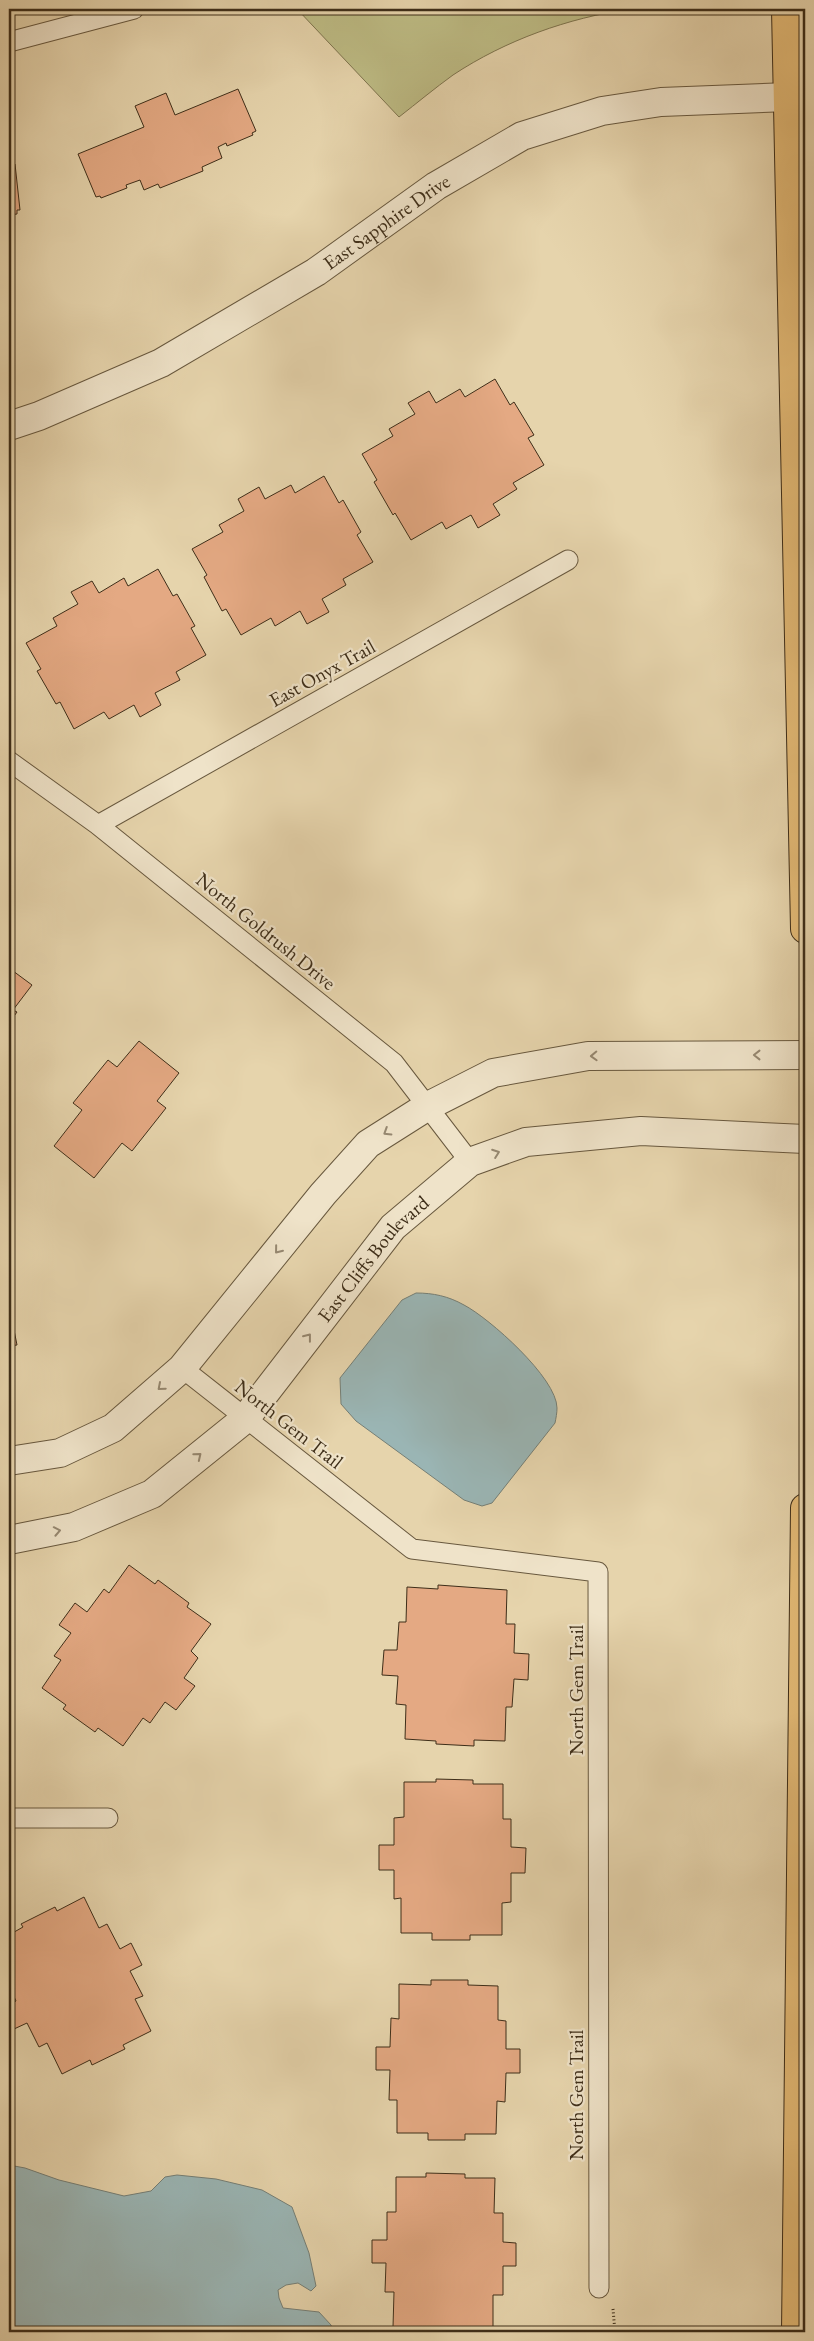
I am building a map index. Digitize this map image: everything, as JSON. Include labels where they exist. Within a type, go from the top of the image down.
[{"type":"main road","points":[[786,9],[802,598],[805,929]]},
{"type":"main road","points":[[796,2332],[801,2230],[805,1508]]},
{"type":"street","name":"East Sapphire Drive","points":[[9,426],[39,416],[161,363],[316,272],[436,186],[522,136],[602,111],[661,102],[788,97]]},
{"type":"street","points":[[9,1461],[60,1453],[113,1428],[182,1368],[324,1194],[368,1144],[428,1106],[493,1073],[588,1056],[805,1055]]},
{"type":"street","name":"East Cliffs Boulevard","points":[[9,1540],[74,1528],[152,1494],[245,1419],[393,1226],[470,1162],[526,1142],[641,1131],[805,1139]]},
{"type":"lane","points":[[9,42],[134,9]]},
{"type":"lane","name":"East Onyx Trail","points":[[98,825],[568,560]]},
{"type":"lane","name":"North Goldrush Drive","points":[[9,761],[98,825],[394,1062],[470,1162]]},
{"type":"lane","name":"North Gem Trail","points":[[182,1368],[412,1549],[598,1572],[599,2288]]},
{"type":"lane","points":[[9,1818],[108,1818]]},
{"type":"shaded area","points":[[297,9],[630,9],[584,18],[538,32],[494,51],[453,75],[399,117]]},
{"type":"water","points":[[416,1293],[446,1297],[458,1302],[489,1322],[520,1350],[546,1381],[554,1395],[557,1408],[555,1423],[492,1503],[482,1506],[464,1500],[356,1421],[341,1404],[340,1378],[402,1300]]},
{"type":"water","points":[[9,2165],[124,2196],[151,2191],[165,2177],[177,2175],[216,2179],[262,2190],[292,2207],[309,2253],[316,2286],[311,2291],[298,2283],[286,2285],[278,2290],[283,2308],[319,2312],[331,2325],[333,2332],[9,2332]]},
{"type":"building","points":[[238,89],[256,131],[252,133],[253,135],[227,146],[226,143],[218,147],[222,158],[202,167],[203,171],[160,188],[158,184],[144,190],[140,180],[126,185],[127,188],[101,198],[100,196],[96,197],[78,154],[144,127],[135,106],[166,93],[175,115]]},
{"type":"building","points":[[9,164],[15,164],[20,210],[17,210],[17,214],[9,215]]},
{"type":"building","points":[[495,379],[510,405],[514,402],[534,435],[528,438],[544,465],[513,483],[517,489],[493,504],[500,515],[478,528],[471,515],[446,529],[442,522],[411,540],[395,513],[393,515],[374,482],[377,480],[362,454],[393,436],[389,429],[415,414],[408,403],[429,391],[436,403],[460,389],[465,397]]},
{"type":"building","points":[[324,476],[339,503],[343,500],[361,532],[357,535],[373,562],[343,579],[346,585],[322,599],[329,612],[307,624],[300,611],[275,626],[271,618],[241,635],[226,609],[222,611],[204,577],[207,575],[192,549],[223,532],[219,525],[244,511],[238,499],[259,487],[265,499],[291,485],[295,493]]},
{"type":"building","points":[[158,569],[173,596],[177,594],[195,626],[191,628],[206,655],[176,672],[180,680],[155,693],[161,705],[140,717],[134,705],[109,719],[104,712],[74,729],[60,702],[56,704],[37,671],[41,669],[26,643],[57,626],[53,618],[78,604],[71,592],[92,581],[99,593],[124,578],[128,586]]},
{"type":"building","points":[[9,968],[32,985],[13,1010],[17,1012],[9,1023]]},
{"type":"building","points":[[139,1041],[179,1073],[157,1101],[166,1108],[132,1151],[122,1143],[94,1178],[54,1146],[82,1110],[73,1103],[108,1060],[117,1067]]},
{"type":"building","points":[[9,1329],[14,1330],[17,1345],[9,1346]]},
{"type":"building","points":[[129,1565],[155,1584],[158,1580],[189,1603],[187,1607],[211,1624],[191,1651],[198,1658],[184,1678],[195,1686],[176,1710],[165,1702],[150,1723],[143,1718],[123,1746],[98,1728],[95,1732],[63,1709],[66,1705],[42,1688],[61,1660],[54,1656],[71,1633],[59,1625],[75,1603],[87,1612],[104,1589],[109,1593]]},
{"type":"building","points":[[438,1585],[507,1590],[506,1624],[515,1624],[514,1653],[529,1654],[528,1680],[514,1679],[512,1707],[506,1707],[505,1741],[474,1740],[474,1746],[436,1744],[436,1741],[405,1739],[406,1705],[396,1704],[398,1676],[382,1675],[384,1650],[397,1650],[399,1622],[406,1622],[407,1587],[438,1589]]},
{"type":"building","points":[[436,1779],[473,1780],[473,1784],[503,1784],[503,1819],[511,1819],[511,1847],[526,1848],[525,1873],[511,1873],[511,1902],[502,1903],[502,1935],[470,1935],[470,1940],[432,1940],[432,1933],[401,1933],[401,1898],[394,1899],[394,1870],[379,1870],[379,1845],[394,1845],[394,1818],[404,1817],[404,1782],[436,1782]]},
{"type":"building","points":[[84,1897],[99,1928],[107,1924],[120,1949],[131,1943],[142,1965],[130,1971],[143,1996],[135,1999],[151,2031],[123,2045],[125,2049],[92,2065],[90,2060],[62,2074],[47,2043],[39,2047],[27,2023],[14,2029],[9,2018],[9,2005],[16,2001],[9,1986],[9,1973],[11,1972],[9,1967],[9,1935],[23,1927],[21,1924],[55,1907],[57,1911]]},
{"type":"building","points":[[431,1980],[468,1980],[468,1985],[498,1986],[498,2020],[506,2021],[506,2049],[520,2049],[520,2073],[506,2073],[505,2102],[497,2101],[496,2134],[465,2134],[465,2140],[428,2140],[428,2133],[397,2133],[397,2100],[389,2100],[390,2070],[376,2070],[376,2047],[390,2047],[391,2018],[399,2019],[399,1984],[431,1985]]},
{"type":"building","points":[[426,2173],[465,2174],[465,2178],[495,2178],[494,2213],[503,2213],[503,2242],[516,2243],[516,2266],[503,2266],[503,2295],[493,2295],[493,2329],[462,2328],[462,2332],[423,2332],[424,2327],[393,2327],[394,2292],[385,2292],[386,2263],[372,2263],[372,2240],[387,2240],[387,2212],[396,2212],[396,2177],[426,2177]]}]
